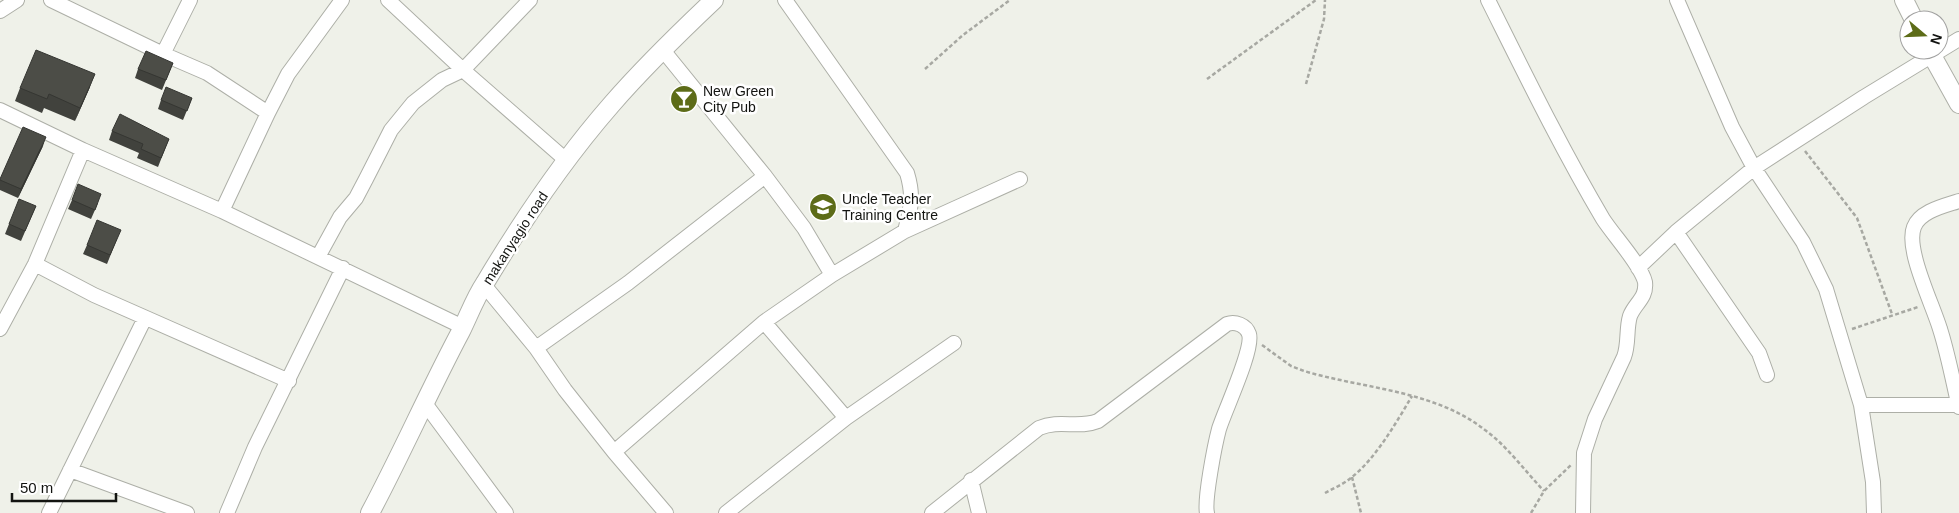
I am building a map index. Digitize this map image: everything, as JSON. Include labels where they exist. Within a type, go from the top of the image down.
[{"type":"street","points":[[0,11],[17,0]]},
{"type":"street","points":[[162,54],[190,0]]},
{"type":"street","points":[[222,211],[268,112],[288,74],[342,0]]},
{"type":"street","points":[[388,0],[462,70],[566,160]]},
{"type":"street","points":[[318,256],[340,217],[356,198],[391,130],[413,103],[442,80],[462,70],[530,0]]},
{"type":"street","name":"makanyagio road","points":[[370,513],[484,285],[566,160],[610,105],[662,49],[714,0]]},
{"type":"street","points":[[784,0],[907,173],[912,190],[912,207],[905,231]]},
{"type":"street","points":[[1488,0],[1574,167],[1604,220],[1638,268],[1644,279],[1646,289],[1631,315],[1628,324],[1627,350],[1595,419],[1584,453],[1583,513]]},
{"type":"street","points":[[1677,0],[1732,127],[1754,168],[1803,242],[1826,290],[1861,405],[1873,482],[1874,513]]},
{"type":"street","points":[[55,1],[162,54],[207,73],[268,112]]},
{"type":"street","points":[[662,49],[765,176],[804,228],[832,275]]},
{"type":"street","points":[[1638,268],[1676,232],[1754,168],[1918,60]]},
{"type":"street","points":[[1934,60],[1959,104]]},
{"type":"street","points":[[0,110],[83,150],[222,211],[463,327]]},
{"type":"street","points":[[0,329],[35,264],[83,150]]},
{"type":"street","points":[[536,348],[628,283],[765,176]]},
{"type":"street","points":[[614,452],[764,322],[832,275],[905,231],[1020,179]]},
{"type":"street","points":[[1861,405],[1959,406],[1940,329],[1914,255],[1911,237],[1914,225],[1922,216],[1959,201]]},
{"type":"street","points":[[1676,232],[1759,353],[1767,375]]},
{"type":"street","points":[[35,264],[94,296],[289,381]]},
{"type":"street","points":[[227,513],[255,447],[289,381],[342,268]]},
{"type":"street","points":[[484,285],[536,348],[565,390],[614,452],[666,513]]},
{"type":"street","points":[[49,513],[145,318]]},
{"type":"street","points":[[764,322],[846,418]]},
{"type":"street","points":[[932,513],[1039,428],[1057,422],[1090,425],[1098,422],[1227,324],[1233,322],[1249,334],[1239,378],[1219,429],[1209,484],[1207,513]]},
{"type":"street","points":[[735,510],[846,418],[954,343]]},
{"type":"street","points":[[424,402],[506,513]]},
{"type":"street","points":[[70,470],[187,513]]},
{"type":"street","points":[[972,480],[979,513]]},
{"type":"path","points":[[925,69],[963,36],[1010,0]]},
{"type":"path","points":[[1207,79],[1316,0]]},
{"type":"path","points":[[1306,84],[1324,19],[1326,0]]},
{"type":"path","points":[[1797,140],[1858,218],[1892,314]]},
{"type":"path","points":[[1840,334],[1892,314],[1931,303]]},
{"type":"path","points":[[1249,334],[1279,358],[1304,371],[1412,396],[1466,417],[1487,431],[1544,490]]},
{"type":"path","points":[[1325,493],[1352,477],[1394,426],[1412,396]]},
{"type":"path","points":[[1531,513],[1544,490],[1584,453]]},
{"type":"path","points":[[1352,477],[1361,513]]},
{"type":"building","points":[[36,50],[95,74],[80,108],[49,94],[47,99],[20,88]]},
{"type":"building","points":[[146,51],[173,63],[166,80],[138,69]]},
{"type":"building","points":[[166,87],[192,98],[187,111],[161,100]]},
{"type":"building","points":[[120,114],[169,139],[161,158],[141,149],[143,144],[112,131]]},
{"type":"building","points":[[23,127],[46,137],[21,189],[0,179]]},
{"type":"building","points":[[78,184],[101,194],[95,210],[72,200]]},
{"type":"building","points":[[19,199],[36,206],[25,231],[9,224]]},
{"type":"building","points":[[97,220],[121,230],[110,255],[87,245]]},
{"type":"place","name":"New Green City Pub","points":[[684,99]]},
{"type":"place","name":"Uncle Teacher Training Centre","points":[[823,207]]}]
